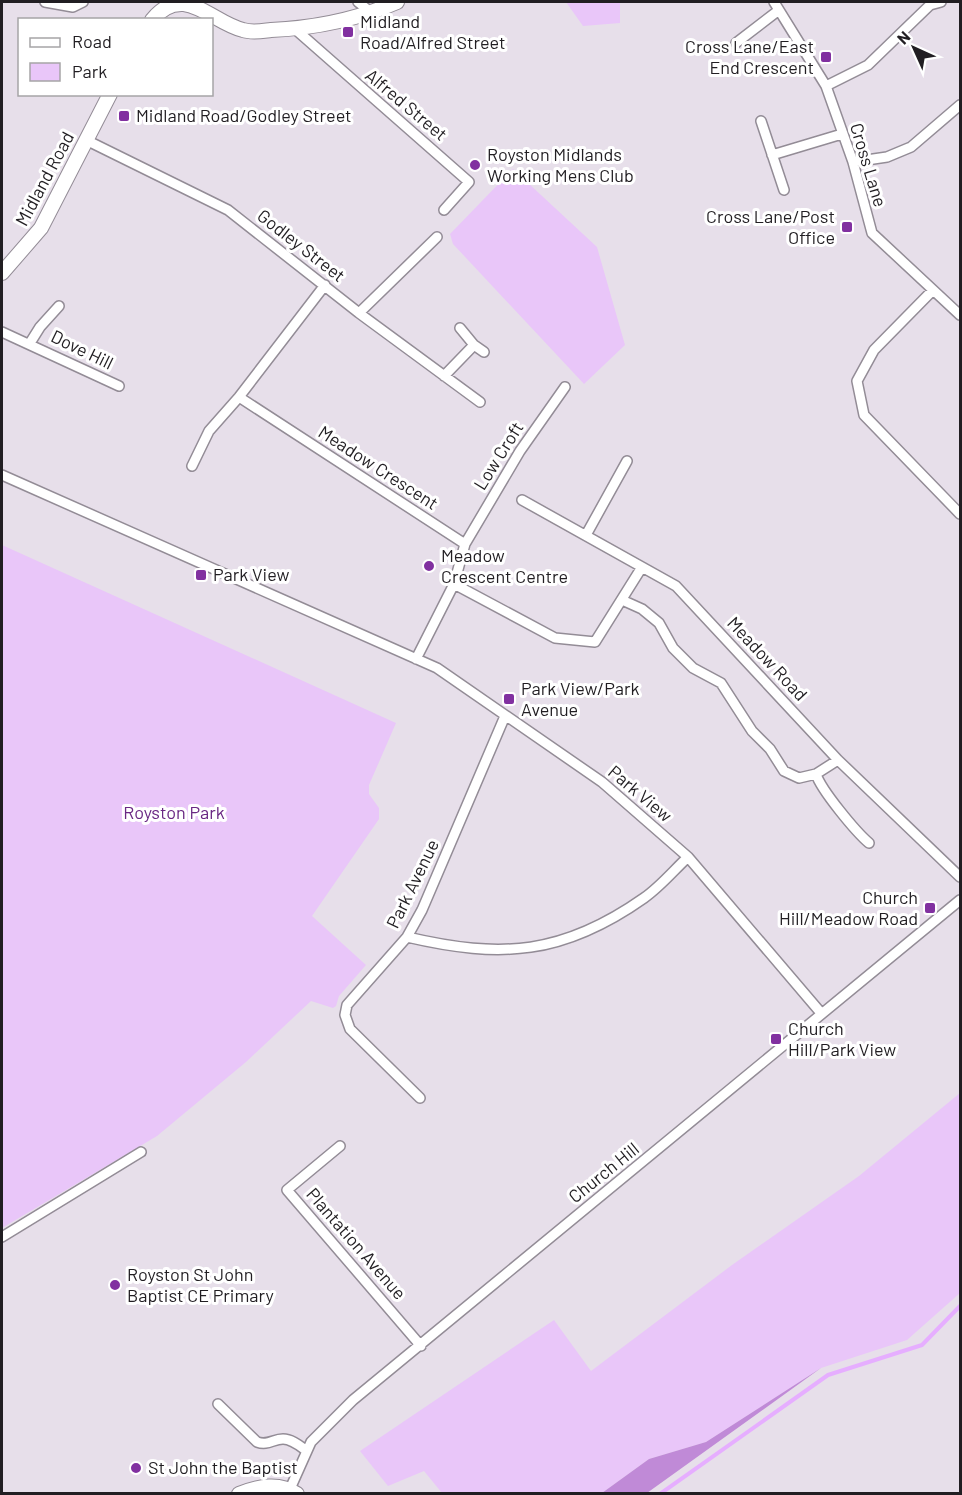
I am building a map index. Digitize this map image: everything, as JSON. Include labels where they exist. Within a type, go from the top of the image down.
[{"type":"main road","points":[[154,18],[172,3],[200,9],[226,25],[246,32],[312,28],[372,13],[397,2]]},
{"type":"main road","name":"Midland Road","points":[[2,273],[41,228],[109,96]]},
{"type":"main road","points":[[239,1494],[256,1487],[271,1485],[294,1491]]},
{"type":"street","points":[[45,2],[73,7],[83,2]]},
{"type":"street","points":[[358,2],[372,13]]},
{"type":"street","points":[[826,86],[868,65],[930,5],[941,2]]},
{"type":"street","points":[[736,43],[777,6]]},
{"type":"street","name":"Cross Lane","points":[[777,6],[826,86],[853,162],[872,233],[960,315]]},
{"type":"street","name":"Alfred Street","points":[[295,29],[469,182],[444,210]]},
{"type":"street","points":[[853,162],[887,157],[911,147],[960,105]]},
{"type":"street","points":[[761,121],[784,190]]},
{"type":"street","points":[[772,155],[842,134]]},
{"type":"street","name":"Godley Street","points":[[86,140],[228,210],[358,313],[480,402]]},
{"type":"street","points":[[358,313],[437,237]]},
{"type":"street","points":[[192,466],[209,431],[239,397],[325,285]]},
{"type":"street","points":[[933,290],[874,350],[857,381],[864,415],[960,514]]},
{"type":"street","name":"Dove Hill","points":[[30,343],[40,327],[59,306]]},
{"type":"street","points":[[460,328],[474,345],[484,352]]},
{"type":"street","name":"Dove Hill","points":[[2,332],[119,386]]},
{"type":"street","points":[[444,376],[474,345]]},
{"type":"street","name":"Low Croft","points":[[465,544],[520,451],[565,387]]},
{"type":"street","name":"Meadow Crescent","points":[[239,397],[465,544]]},
{"type":"street","points":[[586,535],[627,460]]},
{"type":"street","name":"Park View","points":[[2,476],[437,668],[602,782],[688,857],[821,1013]]},
{"type":"street","name":"Meadow Road","points":[[522,500],[676,586],[838,760],[960,877]]},
{"type":"street","points":[[416,659],[454,584],[465,544]]},
{"type":"street","points":[[454,584],[555,638],[595,642],[642,567]]},
{"type":"street","points":[[622,600],[642,609],[658,623],[672,648],[693,668],[721,683],[752,731],[770,749],[784,771],[799,778],[816,774],[838,760]]},
{"type":"street","name":"Park Avenue","points":[[420,1098],[351,1029],[345,1015],[347,1005],[408,937],[435,882],[505,716]]},
{"type":"street","points":[[816,774],[819,784],[845,815],[852,828],[869,843]]},
{"type":"street","points":[[408,937],[448,946],[494,951],[545,946],[600,925],[637,903],[688,857]]},
{"type":"street","name":"Church Hill","points":[[294,1491],[311,1442],[354,1400],[960,900]]},
{"type":"street","name":"Plantation Avenue","points":[[340,1146],[286,1190],[421,1346]]},
{"type":"street","points":[[2,1237],[141,1152]]},
{"type":"street","points":[[218,1404],[257,1442],[265,1444],[281,1439],[292,1441],[307,1451]]},
{"type":"green space","points":[[566,2],[620,2],[620,23],[583,26]]},
{"type":"green space","points":[[513,169],[597,247],[625,345],[584,384],[453,244],[450,234]]},
{"type":"green space","name":"Royston Park","points":[[2,545],[396,723],[369,785],[369,794],[379,808],[379,819],[312,916],[366,965],[339,996],[336,1006],[333,1008],[311,1001],[246,1062],[157,1136],[2,1228]]},
{"type":"green space","points":[[960,1093],[960,1293],[907,1340],[821,1368],[706,1442],[649,1459],[602,1493],[442,1493],[424,1471],[388,1486],[360,1451],[554,1320],[591,1371],[732,1265],[859,1176]]},
{"type":"shaded area","points":[[821,1368],[647,1493],[602,1493],[649,1459],[706,1442]]},
{"type":"waterway","points":[[660,1494],[828,1375],[922,1345],[960,1306]]},
{"type":"place","name":"Midland Road/Alfred Street","points":[[348,32]]},
{"type":"place","name":"Cross Lane/East End Crescent","points":[[826,57]]},
{"type":"place","name":"Midland Road/Godley Street","points":[[124,116]]},
{"type":"place","name":"Royston Midlands Working Mens Club","points":[[475,165]]},
{"type":"place","name":"Cross Lane/Post Office","points":[[847,227]]},
{"type":"place","name":"Meadow Crescent Centre","points":[[429,566]]},
{"type":"place","name":"Park View","points":[[201,575]]},
{"type":"place","name":"Park View/Park Avenue","points":[[509,699]]},
{"type":"place","name":"Church Hill/Meadow Road","points":[[930,908]]},
{"type":"place","name":"Church Hill/Park View","points":[[776,1039]]},
{"type":"place","name":"Royston St John Baptist CE Primary","points":[[115,1285]]},
{"type":"place","name":"St John the Baptist","points":[[136,1468]]}]
